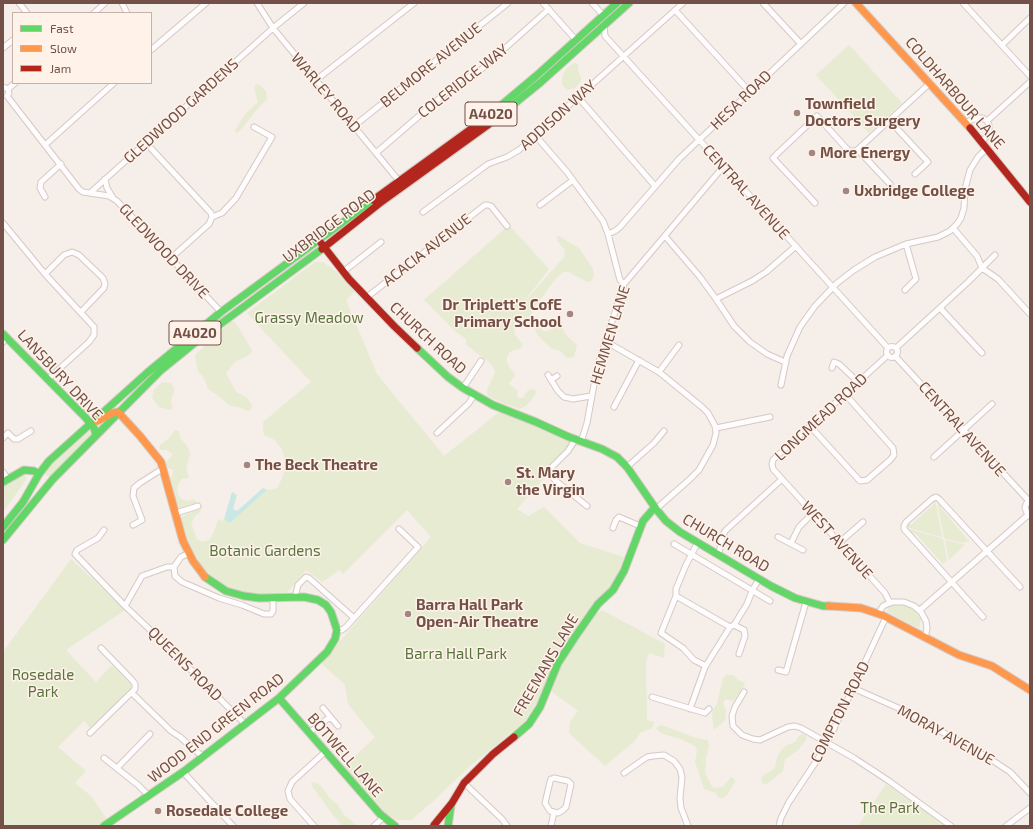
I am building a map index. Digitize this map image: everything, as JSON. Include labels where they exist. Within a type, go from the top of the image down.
[{"type":"street","points":[[19,3],[26,12]]},
{"type":"street","points":[[95,12],[105,3]]},
{"type":"street","points":[[122,3],[126,12]]},
{"type":"street","points":[[152,49],[206,3]]},
{"type":"street","name":"WARLEY ROAD","points":[[257,3],[273,28],[399,181]]},
{"type":"street","name":"GLEDWOOD GARDENS","points":[[90,193],[273,28],[304,3]]},
{"type":"street","points":[[316,80],[414,3]]},
{"type":"street","name":"BELMORE AVENUE","points":[[354,126],[508,3]]},
{"type":"street","points":[[543,3],[576,40]]},
{"type":"street","points":[[592,3],[603,15]]},
{"type":"street","name":"UXBRIDGE ROAD","points":[[3,527],[23,502],[39,474],[54,456],[138,381],[221,312],[462,136],[506,102],[617,3]]},
{"type":"street","name":"UXBRIDGE ROAD","points":[[3,540],[53,479],[160,371],[226,319],[380,203],[464,144],[516,104],[629,3]]},
{"type":"street","name":"ADDISON WAY","points":[[423,212],[488,164],[514,153],[683,3]]},
{"type":"street","points":[[763,3],[801,44]]},
{"type":"street","name":"HESA ROAD","points":[[608,234],[620,227],[673,164],[844,3]]},
{"type":"street","name":"COLDHARBOUR LANE","points":[[856,3],[966,123],[1030,202]]},
{"type":"street","points":[[963,3],[1030,76]]},
{"type":"street","name":"COLERIDGE WAY","points":[[376,153],[462,79],[475,75],[549,9]]},
{"type":"street","points":[[675,10],[750,92]]},
{"type":"street","points":[[1002,45],[1030,18]]},
{"type":"street","points":[[594,34],[605,36],[604,25]]},
{"type":"street","name":"CENTRAL AVENUE","points":[[605,36],[888,348]]},
{"type":"street","points":[[3,48],[12,41]]},
{"type":"street","points":[[987,121],[1030,82]]},
{"type":"street","points":[[815,203],[773,158],[817,116],[847,149],[853,151],[858,150],[930,83]]},
{"type":"street","points":[[45,145],[113,84]]},
{"type":"street","points":[[5,96],[9,93],[6,88]]},
{"type":"street","name":"GLEDWOOD DRIVE","points":[[5,96],[61,164],[79,189],[83,192],[117,200],[221,312]]},
{"type":"street","points":[[578,97],[655,186]]},
{"type":"street","name":"A4020","points":[[506,102],[510,106],[516,104]]},
{"type":"street","points":[[966,123],[970,120],[978,118],[983,118],[987,121],[990,130],[982,142]]},
{"type":"street","points":[[890,121],[928,162],[915,174]]},
{"type":"street","points":[[212,217],[222,213],[236,198],[272,137],[254,127]]},
{"type":"street","points":[[535,135],[573,180],[602,219],[608,234],[620,280],[624,284]]},
{"type":"street","points":[[146,143],[211,213],[212,217],[210,224],[171,258]]},
{"type":"street","points":[[780,385],[785,362],[800,327],[815,306],[844,277],[868,261],[884,253],[906,244],[935,238],[953,228],[959,221],[963,211],[965,189],[970,170],[975,161],[987,148]]},
{"type":"street","points":[[858,150],[890,184]]},
{"type":"street","points":[[46,197],[40,186],[40,182],[61,164]]},
{"type":"street","name":"HEMMEN LANE","points":[[587,506],[556,481],[550,474],[550,471],[551,468],[578,440],[586,427],[596,372],[624,284],[723,167]]},
{"type":"street","points":[[105,179],[107,188],[113,198]]},
{"type":"street","points":[[540,205],[573,180]]},
{"type":"street","name":"ACACIA AVENUE","points":[[366,297],[485,205],[491,206],[507,226]]},
{"type":"street","points":[[3,222],[45,274],[94,327],[92,338],[48,379]]},
{"type":"street","points":[[953,228],[977,256],[982,268],[996,276],[1030,314]]},
{"type":"street","points":[[666,236],[700,277],[734,326],[750,342],[767,354],[785,362]]},
{"type":"street","name":"CHURCH ROAD","points":[[318,240],[343,272],[366,297],[432,363],[463,388],[493,405],[607,452],[617,458],[627,467],[655,508],[674,528],[792,597],[827,607],[861,608],[886,617],[959,655],[992,666],[1030,689]]},
{"type":"street","points":[[343,272],[381,242]]},
{"type":"street","points":[[905,290],[916,279],[906,244]]},
{"type":"street","points":[[716,299],[752,281],[766,272],[796,246]]},
{"type":"street","points":[[45,274],[66,254],[72,252],[79,255],[103,278],[105,284],[104,288],[81,312]]},
{"type":"street","points":[[896,348],[892,346],[888,348],[886,352],[892,357],[895,356],[897,352],[896,348],[968,282],[995,254]]},
{"type":"street","points":[[940,308],[982,354]]},
{"type":"street","points":[[221,312],[226,319]]},
{"type":"street","name":"LANSBURY DRIVE","points":[[4,338],[48,379],[91,424],[96,434]]},
{"type":"street","points":[[605,341],[659,372],[702,407],[711,418],[716,428],[713,445],[699,470],[655,508]]},
{"type":"street","points":[[659,372],[679,345]]},
{"type":"street","name":"LONGMEAD ROAD","points":[[718,554],[725,531],[782,479],[772,466],[773,460],[888,355]]},
{"type":"street","name":"CENTRAL AVENUE","points":[[895,356],[1029,501],[1025,508],[1029,516]]},
{"type":"street","points":[[614,407],[639,360]]},
{"type":"street","points":[[463,388],[481,361]]},
{"type":"street","points":[[832,368],[834,362],[839,364],[858,382]]},
{"type":"street","points":[[548,375],[560,394],[567,398],[573,399],[591,396]]},
{"type":"street","points":[[551,380],[558,376]]},
{"type":"street","points":[[810,426],[860,481],[867,480],[890,460],[894,455],[893,448],[845,394]]},
{"type":"street","points":[[437,433],[469,403],[474,395]]},
{"type":"street","points":[[934,457],[992,404]]},
{"type":"street","points":[[91,424],[108,415],[118,412],[140,436],[160,462],[176,513],[178,525],[189,553],[198,569],[207,579],[219,588],[244,596],[313,599],[323,603],[328,608],[333,616],[337,630],[345,628],[418,547],[399,529]]},
{"type":"street","points":[[716,428],[770,417]]},
{"type":"street","points":[[3,438],[8,433],[14,439],[18,439],[31,431]]},
{"type":"street","points":[[627,467],[654,443],[664,431]]},
{"type":"street","points":[[133,525],[142,520],[134,496],[134,488],[162,469]]},
{"type":"street","points":[[3,472],[6,480],[24,470],[34,471],[45,478],[53,479]]},
{"type":"street","name":"WEST AVENUE","points":[[782,479],[886,593],[890,603]]},
{"type":"street","points":[[983,617],[904,528],[906,522],[932,499],[936,497],[939,499],[1020,587]]},
{"type":"street","points":[[176,513],[198,506]]},
{"type":"street","name":"FREEMANS LANE","points":[[434,826],[452,803],[464,783],[493,754],[528,724],[540,707],[558,663],[598,604],[613,590],[624,571],[640,526],[645,517],[655,508]]},
{"type":"street","points":[[791,544],[799,527],[813,513]]},
{"type":"street","points":[[920,610],[1029,516]]},
{"type":"street","points":[[613,528],[619,517],[640,526]]},
{"type":"street","points":[[840,542],[862,522]]},
{"type":"street","name":"QUEENS ROAD","points":[[104,530],[98,538],[77,550],[75,554],[125,606],[245,724]]},
{"type":"street","points":[[778,537],[804,550]]},
{"type":"street","points":[[698,542],[676,589],[676,596],[661,633],[684,648],[694,660],[706,666]]},
{"type":"street","points":[[674,544],[770,601]]},
{"type":"street","points":[[189,553],[181,557],[174,566],[175,576],[182,582],[219,598],[264,614],[270,614],[273,611],[273,598]]},
{"type":"street","points":[[125,606],[142,576],[174,566]]},
{"type":"street","points":[[295,598],[298,585],[306,577],[310,578],[354,618]]},
{"type":"street","points":[[690,709],[706,666],[747,604],[759,579]]},
{"type":"street","points":[[676,596],[732,626],[744,630],[745,636],[739,654]]},
{"type":"street","points":[[778,670],[786,672],[806,602]]},
{"type":"street","points":[[878,614],[883,606],[890,603],[904,602],[914,606],[920,610],[927,627],[925,638]]},
{"type":"street","name":"COMPTON ROAD","points":[[779,826],[781,818],[789,802],[827,743],[886,617]]},
{"type":"street","name":"WOOD END GREEN ROAD","points":[[104,826],[183,772],[279,698],[330,648],[335,639],[337,630]]},
{"type":"street","points":[[90,733],[135,689],[135,684],[101,648]]},
{"type":"street","points":[[102,660],[107,654]]},
{"type":"street","name":"MORAY AVENUE","points":[[854,688],[911,714],[996,763],[1014,776],[1030,794]]},
{"type":"street","points":[[744,692],[735,707],[732,716],[733,726],[742,735],[750,739],[760,740],[786,728],[795,726],[801,728],[889,781],[951,826]]},
{"type":"street","points":[[132,693],[171,731],[202,756]]},
{"type":"street","points":[[652,697],[705,713],[709,710]]},
{"type":"street","name":"BOTWELL LANE","points":[[279,698],[384,818],[395,826]]},
{"type":"street","points":[[323,708],[338,726]]},
{"type":"street","points":[[309,733],[330,717]]},
{"type":"street","points":[[117,768],[150,734]]},
{"type":"street","points":[[314,826],[290,798],[288,791],[295,779],[325,752]]},
{"type":"street","points":[[624,773],[645,759],[653,756],[663,755],[672,759],[678,765],[681,773],[681,808],[688,826]]},
{"type":"street","points":[[104,758],[138,785],[149,796]]},
{"type":"street","points":[[183,772],[233,826]]},
{"type":"street","points":[[554,778],[568,781],[571,785],[565,808],[560,812],[554,812],[548,810],[545,801],[550,780],[554,778]]},
{"type":"street","points":[[464,783],[502,819],[507,826]]},
{"type":"street","name":"FREEMANS LANE","points":[[448,826],[452,803]]},
{"type":"street","points":[[1006,826],[1030,808]]},
{"type":"street","points":[[551,826],[554,812]]},
{"type":"street","points":[[374,826],[384,818]]},
{"type":"street","points":[[431,826],[441,826]]},
{"type":"green space","points":[[849,45],[902,103],[869,133],[816,75]]},
{"type":"green space","points":[[574,63],[578,64],[578,71],[581,81],[575,88],[567,90],[562,84],[563,74],[568,67]]},
{"type":"green space","points":[[256,84],[260,85],[266,91],[267,99],[240,131],[236,133],[235,130],[246,113],[258,102],[254,88]]},
{"type":"green space","points":[[509,225],[549,269],[519,308],[564,257],[565,250],[557,241],[557,236],[560,236],[579,248],[593,269],[594,275],[591,281],[587,282],[569,272],[563,272],[553,282],[532,311],[532,319],[543,331],[548,331],[558,325],[562,328],[567,336],[577,345],[574,357],[567,358],[559,350],[552,349],[539,337],[534,328],[522,319],[515,319],[515,335],[523,345],[520,349],[513,350],[509,353],[507,357],[507,363],[515,375],[509,384],[518,391],[517,395],[519,398],[523,398],[527,391],[533,389],[536,391],[535,395],[527,405],[520,409],[502,403],[488,396],[487,390],[495,373],[492,365],[466,344],[466,339],[454,330],[424,300]]},
{"type":"green space","points":[[315,262],[323,262],[358,288],[346,300],[377,374],[444,456],[503,409],[581,442],[550,471],[517,509],[528,516],[544,507],[580,543],[624,557],[612,588],[592,609],[541,697],[524,722],[468,768],[411,820],[397,820],[385,813],[357,780],[350,775],[346,768],[347,767],[345,766],[375,737],[348,704],[345,685],[321,663],[431,537],[407,510],[343,574],[339,570],[322,582],[306,570],[285,595],[257,595],[235,592],[220,586],[209,576],[189,548],[183,532],[181,521],[181,518],[186,514],[199,509],[201,510],[195,516],[191,524],[197,539],[202,542],[209,540],[218,520],[220,519],[223,522],[224,519],[230,523],[267,490],[278,487],[283,476],[285,464],[283,451],[275,440],[264,435],[263,422],[311,382],[247,313]]},
{"type":"green space","points":[[231,321],[235,322],[252,350],[251,354],[235,362],[226,373],[236,392],[246,397],[252,405],[251,409],[248,411],[230,406],[208,389],[204,378],[198,371],[195,356]]},
{"type":"green space","points":[[162,382],[171,383],[174,388],[171,400],[172,408],[170,410],[159,407],[152,398],[154,390]]},
{"type":"green space","points":[[92,429],[92,433],[52,474],[50,476],[46,476],[45,472],[55,460]]},
{"type":"green space","points":[[175,430],[179,431],[180,437],[189,449],[190,455],[186,467],[189,478],[182,479],[179,483],[177,489],[178,495],[183,500],[188,501],[194,499],[197,503],[185,508],[180,508],[176,504],[172,493],[170,480],[173,470],[168,468],[165,464],[173,454],[167,450],[159,449],[160,445],[169,438]]},
{"type":"green space","points":[[24,475],[26,480],[3,512],[3,486],[18,476]]},
{"type":"green space","points":[[935,500],[941,537],[907,527],[908,523],[911,525],[934,504],[932,501]]},
{"type":"green space","points":[[937,500],[942,505],[940,507],[969,541],[962,543],[944,538]]},
{"type":"green space","points":[[906,528],[943,539],[947,560],[943,564],[915,533],[912,535]]},
{"type":"green space","points":[[945,541],[965,545],[949,560]]},
{"type":"green space","name":"Rosedale Park","points":[[71,559],[125,610],[66,650],[96,682],[112,665],[133,687],[91,729],[84,721],[58,747],[86,771],[75,783],[91,796],[109,822],[102,826],[3,826],[3,652]]},
{"type":"green space","points":[[895,605],[907,606],[915,611],[921,619],[919,628],[887,611],[888,607]]},
{"type":"green space","points":[[602,610],[665,644],[664,658],[649,653],[646,661],[647,720],[654,722],[652,728],[640,733],[635,741],[605,766],[569,733],[570,722],[578,711],[551,691],[561,665],[578,637],[594,616]]},
{"type":"green space","points":[[726,675],[734,675],[745,685],[733,701],[726,699],[724,701],[723,704],[726,710],[725,720],[714,730],[712,715],[713,710],[717,704],[723,678]]},
{"type":"green space","points":[[662,725],[696,738],[708,740],[709,747],[706,757],[705,773],[714,788],[723,787],[731,777],[735,780],[727,795],[723,798],[719,798],[716,793],[704,789],[695,762],[697,751],[695,746],[681,739],[663,734],[657,730],[657,727]]},
{"type":"green space","points":[[803,734],[806,735],[806,740],[798,750],[785,759],[783,771],[768,783],[762,783],[761,777],[775,768],[777,757],[782,749],[795,742],[799,736]]},
{"type":"green space","points":[[311,782],[317,783],[321,786],[329,797],[338,805],[344,815],[356,826],[344,826],[333,815],[312,786]]},
{"type":"green space","name":"The Park","points":[[886,784],[947,826],[858,826]]},
{"type":"water","points":[[263,488],[267,490],[230,523],[224,519],[232,492],[237,495],[233,509],[237,511]]},
{"type":"traffic: fast","points":[[486,118],[536,76],[617,3]]},
{"type":"traffic: fast","points":[[488,125],[541,82],[629,3]]},
{"type":"traffic: fast","points":[[3,527],[23,502],[39,474],[49,461],[148,372],[221,312],[373,200]]},
{"type":"traffic: fast","points":[[3,540],[53,479],[160,371],[192,345],[322,249]]},
{"type":"traffic: fast","points":[[3,334],[85,417],[94,428],[96,435]]},
{"type":"traffic: fast","points":[[417,348],[448,377],[463,388],[493,405],[569,437],[602,449],[617,457],[627,467],[666,521],[680,532],[771,586],[795,598],[823,606],[829,606]]},
{"type":"traffic: fast","points":[[3,482],[24,470],[34,471],[39,474]]},
{"type":"traffic: fast","points":[[514,737],[529,724],[540,707],[558,663],[575,637],[598,604],[613,590],[624,571],[643,521],[655,507]]},
{"type":"traffic: fast","points":[[104,826],[183,772],[279,698],[327,652],[335,639],[337,630],[331,612],[326,605],[318,600],[304,597],[259,598],[244,596],[226,591],[205,577]]},
{"type":"traffic: fast","points":[[279,698],[380,814],[395,826]]},
{"type":"traffic: fast","points":[[448,826],[451,805]]},
{"type":"traffic: slow","points":[[856,3],[970,128]]},
{"type":"traffic: slow","points":[[97,421],[118,412],[161,462],[183,541],[193,561],[205,577]]},
{"type":"traffic: slow","points":[[829,606],[861,608],[882,615],[959,655],[992,666],[1030,690]]},
{"type":"traffic: jam","points":[[373,200],[486,118]]},
{"type":"traffic: jam","points":[[322,249],[380,203],[488,125]]},
{"type":"traffic: jam","points":[[970,128],[1030,202]]},
{"type":"traffic: jam","points":[[321,243],[349,279],[417,348]]},
{"type":"traffic: jam","points":[[434,825],[452,803],[464,783],[493,754],[514,737]]},
{"type":"place","name":"Townfield Doctors Surgery","points":[[797,113]]},
{"type":"place","name":"More Energy","points":[[812,153]]},
{"type":"place","name":"Uxbridge College","points":[[846,191]]},
{"type":"place","name":"Dr Triplett's CofE Primary School","points":[[570,314]]},
{"type":"place","name":"The Beck Theatre","points":[[247,465]]},
{"type":"place","name":"St. Mary the Virgin","points":[[508,482]]},
{"type":"place","name":"Barra Hall Park Open-Air Theatre","points":[[408,614]]},
{"type":"place","name":"Rosedale College","points":[[158,811]]},
{"type":"park label","name":"Grassy Meadow","points":[[309,318]]},
{"type":"park label","name":"Botanic Gardens","points":[[265,551]]},
{"type":"park label","name":"Barra Hall Park","points":[[456,654]]}]
